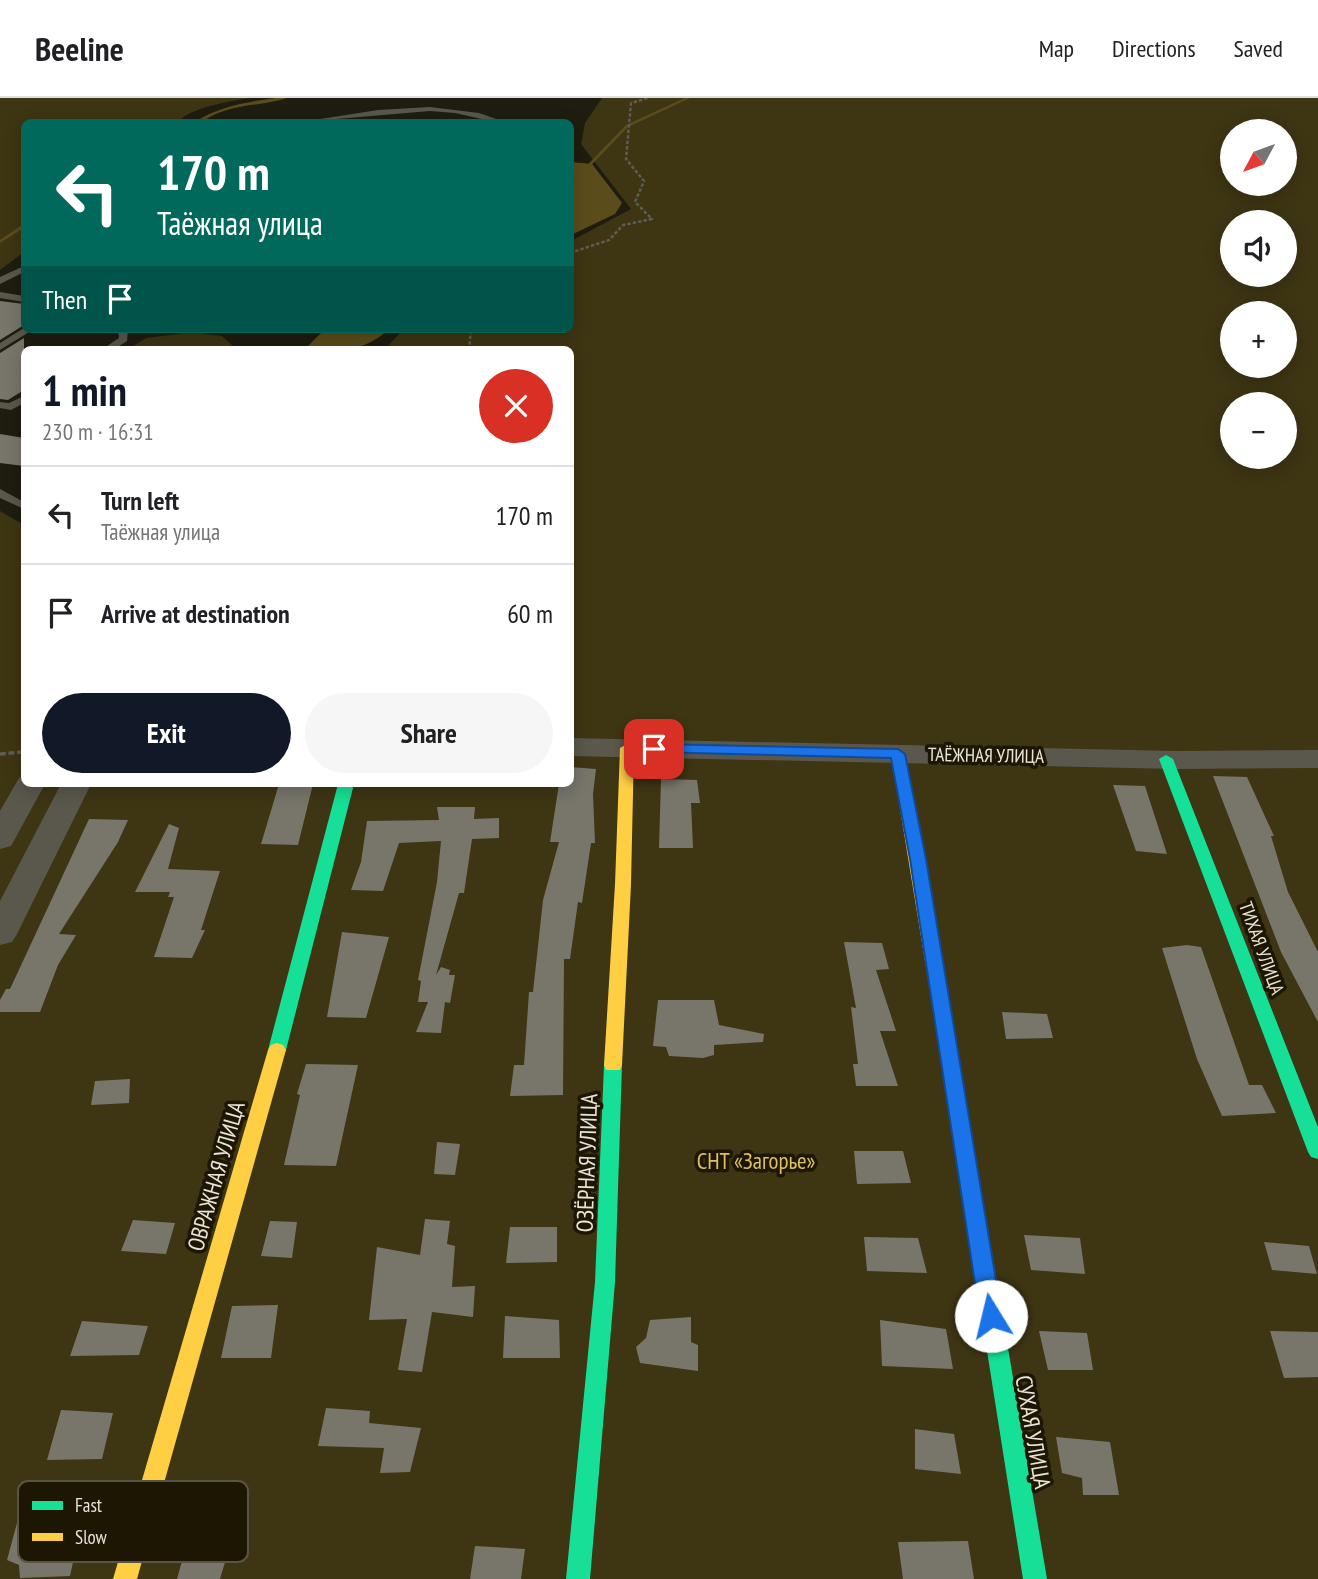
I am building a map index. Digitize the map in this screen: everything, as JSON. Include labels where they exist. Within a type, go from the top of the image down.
[{"type":"street","name":"ТАЁЖНАЯ УЛИЦА","points":[[574,747],[1166,759],[1318,759]]},
{"type":"street","name":"ОЗЁРНАЯ УЛИЦА","points":[[578,1579],[605,1282],[627,748]]},
{"type":"street","name":"СУХАЯ УЛИЦА","points":[[898,754],[916,846],[1035,1579]]},
{"type":"street","name":"ТИХАЯ УЛИЦА","points":[[1166,759],[1318,1152]]},
{"type":"street","points":[[0,839],[28,787]]},
{"type":"street","points":[[0,934],[74,787]]},
{"type":"street","name":"ОВРАЖНАЯ УЛИЦА","points":[[153,1481],[293,993],[345,787]]},
{"type":"street","name":"ОВРАЖНАЯ УЛИЦА","points":[[125,1579],[130,1562]]},
{"type":"lane","points":[[325,119],[400,108],[464,113],[489,119]]},
{"type":"lane","points":[[0,281],[21,271]]},
{"type":"lane","points":[[0,295],[21,298]]},
{"type":"lane","points":[[0,347],[23,333]]},
{"type":"lane","points":[[113,346],[124,339],[123,333]]},
{"type":"lane","points":[[0,405],[11,407],[21,401]]},
{"type":"lane","points":[[0,493],[21,504]]},
{"type":"path","points":[[574,252],[609,240],[623,225],[652,219],[635,202],[645,181],[626,159],[631,103],[648,98]]},
{"type":"path","points":[[0,754],[21,751]]},
{"type":"green space","points":[[0,98],[251,98],[192,112],[182,119],[21,119],[21,254],[0,270]]},
{"type":"green space","name":"СНТ «Загорье»","points":[[602,98],[1318,98],[1318,1579],[0,1579],[0,511],[21,523],[21,787],[574,787],[574,346],[388,346],[400,333],[574,333],[574,239],[631,209],[581,144],[585,123]]},
{"type":"green space","points":[[200,333],[222,336],[233,346],[133,346],[146,338]]},
{"type":"shaded area","points":[[574,162],[592,164],[622,203],[615,214],[574,234]]},
{"type":"shaded area","points":[[321,333],[384,333],[362,346],[308,346]]},
{"type":"building","points":[[0,301],[21,304],[21,327],[0,340]]},
{"type":"building","points":[[24,338],[24,346],[21,346],[21,392],[8,400],[0,399],[0,353]]},
{"type":"building","points":[[0,434],[21,438],[21,466],[0,463]]},
{"type":"building","points":[[574,767],[596,769],[593,794],[595,843],[591,843],[582,903],[578,902],[570,959],[564,959],[563,1095],[510,1096],[514,1065],[524,1065],[529,992],[533,992],[543,900],[559,842],[550,842],[559,787],[574,787]]},
{"type":"building","points":[[1213,776],[1247,777],[1274,836],[1271,836],[1288,892],[1318,952],[1318,1022],[1281,952]]},
{"type":"building","points":[[661,779],[697,780],[700,803],[691,803],[693,848],[659,848]]},
{"type":"building","points":[[1113,785],[1145,786],[1167,854],[1136,851]]},
{"type":"building","points":[[278,787],[312,787],[298,845],[261,844]]},
{"type":"building","points":[[437,807],[475,807],[474,819],[499,818],[499,838],[472,839],[464,893],[459,893],[436,975],[441,967],[450,970],[449,975],[455,975],[450,1003],[445,1002],[441,1033],[416,1032],[428,1002],[418,1002],[421,981],[418,980],[437,882],[441,841],[399,843],[383,891],[351,890],[361,862],[367,821],[439,820]]},
{"type":"building","points":[[89,819],[128,820],[118,842],[59,934],[76,935],[58,965],[40,1012],[0,1012],[0,1000],[6,989],[10,989]]},
{"type":"building","points":[[169,824],[179,828],[168,869],[220,871],[201,930],[205,930],[192,958],[154,957],[174,897],[168,897],[170,892],[135,892]]},
{"type":"building","points":[[342,932],[389,937],[366,1018],[327,1017]]},
{"type":"building","points":[[844,942],[882,943],[889,969],[876,970],[896,1031],[880,1031],[898,1086],[856,1086],[853,1064],[858,1064],[851,1007],[856,1008]]},
{"type":"building","points":[[1187,945],[1201,947],[1249,1085],[1262,1085],[1276,1113],[1222,1116],[1197,1059],[1162,948]]},
{"type":"building","points":[[658,1000],[714,1000],[719,1025],[764,1034],[763,1042],[714,1045],[714,1055],[703,1058],[669,1056],[666,1047],[653,1046]]},
{"type":"building","points":[[1002,1012],[1047,1014],[1053,1038],[1006,1039]]},
{"type":"building","points":[[306,1064],[358,1065],[336,1166],[284,1165],[300,1095],[297,1094]]},
{"type":"building","points":[[130,1079],[129,1103],[91,1105],[95,1081]]},
{"type":"building","points":[[437,1142],[460,1144],[455,1175],[434,1174]]},
{"type":"building","points":[[854,1151],[903,1151],[911,1183],[857,1184]]},
{"type":"building","points":[[425,1219],[450,1221],[447,1244],[455,1246],[452,1287],[475,1286],[473,1317],[432,1312],[422,1372],[398,1370],[407,1319],[369,1320],[377,1247],[420,1255]]},
{"type":"building","points":[[133,1220],[175,1223],[166,1254],[121,1251]]},
{"type":"building","points":[[270,1221],[297,1222],[292,1258],[261,1256]]},
{"type":"building","points":[[510,1227],[557,1227],[557,1262],[506,1263]]},
{"type":"building","points":[[1024,1235],[1080,1238],[1085,1274],[1031,1270]]},
{"type":"building","points":[[864,1237],[918,1238],[927,1273],[867,1271]]},
{"type":"building","points":[[1264,1242],[1309,1246],[1317,1274],[1272,1270]]},
{"type":"building","points":[[278,1305],[271,1358],[221,1358],[232,1306]]},
{"type":"building","points":[[505,1316],[559,1320],[560,1358],[503,1358]]},
{"type":"building","points":[[691,1317],[691,1342],[698,1345],[698,1371],[640,1363],[636,1347],[646,1338],[650,1320]]},
{"type":"building","points":[[880,1320],[946,1329],[953,1369],[882,1366]]},
{"type":"building","points":[[82,1321],[148,1326],[139,1355],[70,1356]]},
{"type":"building","points":[[1039,1331],[1087,1333],[1093,1370],[1048,1370]]},
{"type":"building","points":[[1270,1331],[1318,1332],[1318,1377],[1284,1378]]},
{"type":"building","points":[[326,1408],[370,1411],[369,1423],[421,1428],[410,1472],[380,1473],[384,1448],[318,1446]]},
{"type":"building","points":[[61,1410],[113,1413],[102,1459],[47,1460]]},
{"type":"building","points":[[915,1429],[954,1434],[961,1474],[915,1469]]},
{"type":"building","points":[[1056,1437],[1110,1442],[1119,1495],[1083,1495],[1082,1478],[1062,1473]]},
{"type":"building","points":[[17,1523],[18,1562],[73,1562],[70,1576],[20,1578],[19,1565],[7,1560]]},
{"type":"building","points":[[968,1541],[974,1579],[903,1579],[898,1542]]},
{"type":"building","points":[[475,1546],[525,1549],[521,1579],[470,1579]]},
{"type":"building","points":[[182,1562],[225,1562],[220,1579],[177,1579]]},
{"type":"waterway","points":[[202,119],[228,108],[285,98]]},
{"type":"waterway","points":[[574,182],[627,126],[688,98]]},
{"type":"waterway","points":[[0,242],[21,228]]},
{"type":"traffic: fast","points":[[1166,759],[1318,1152]]},
{"type":"traffic: fast","points":[[277,1050],[345,787]]},
{"type":"traffic: fast","points":[[946,1034],[1035,1579]]},
{"type":"traffic: fast","points":[[578,1579],[605,1282],[613,1065]]},
{"type":"traffic: slow","points":[[613,1065],[627,748]]},
{"type":"traffic: slow","points":[[898,754],[946,1034]]},
{"type":"traffic: slow","points":[[153,1481],[277,1050]]},
{"type":"traffic: slow","points":[[125,1579],[130,1562]]},
{"type":"route","points":[[654,749],[898,754],[918,859],[991,1316]]}]
